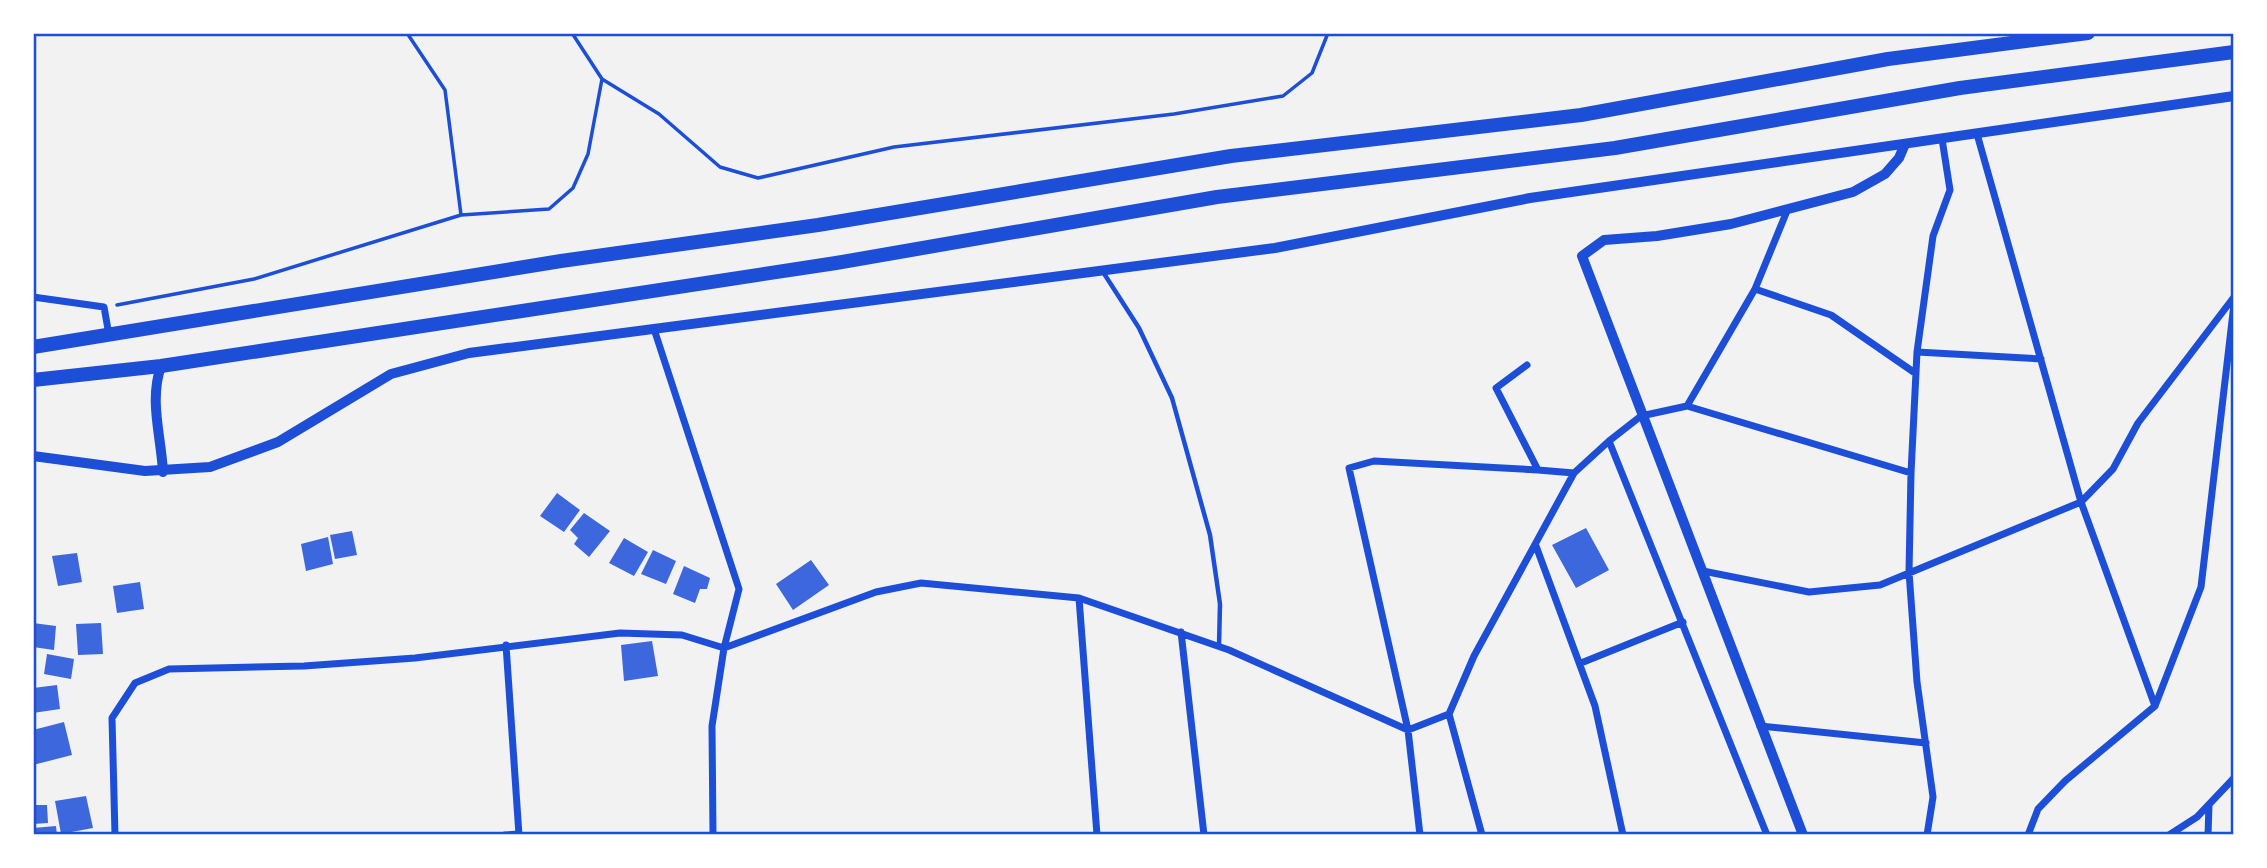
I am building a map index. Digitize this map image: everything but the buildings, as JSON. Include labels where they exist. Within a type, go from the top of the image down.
[{"type":"highway","points":[[33,346],[548,263],[818,225],[1231,156],[1581,115],[1888,59],[2088,33]]},
{"type":"highway","points":[[33,380],[161,366],[836,263],[1217,197],[1615,148],[1960,88],[2234,52]]},
{"type":"main road","points":[[33,456],[163,472],[210,467],[278,442],[391,374],[469,353],[1275,248],[1530,198],[2234,96]]},
{"type":"main road","points":[[161,366],[155,386],[155,401],[163,472]]},
{"type":"street","points":[[1977,134],[2081,502],[2155,705]]},
{"type":"street","points":[[1927,835],[1933,797],[1917,682],[1909,572],[1910,472],[1917,352],[1933,236],[1951,190],[1942,139]]},
{"type":"street","points":[[1803,835],[1581,256],[1604,240],[1694,230],[1787,211],[1853,192],[1885,174],[1905,144]]},
{"type":"street","points":[[1687,406],[1755,289],[1787,211]]},
{"type":"street","points":[[1755,289],[1831,315],[1915,373]]},
{"type":"street","points":[[33,297],[104,307],[109,335]]},
{"type":"street","points":[[1703,571],[1809,592],[1880,585],[2081,502],[2113,469],[2138,423],[2234,297]]},
{"type":"street","points":[[2028,835],[2038,809],[2065,781],[2155,705],[2201,587],[2234,304]]},
{"type":"street","points":[[654,329],[739,589],[724,648],[712,726],[713,835]]},
{"type":"street","points":[[1917,352],[2041,359]]},
{"type":"street","points":[[1527,365],[1496,388],[1538,470]]},
{"type":"street","points":[[1482,835],[1449,714],[1474,656],[1574,473],[1609,441],[1641,416],[1687,406],[1910,472]]},
{"type":"street","points":[[1609,441],[1649,545],[1684,622],[1767,835]]},
{"type":"street","points":[[1420,835],[1408,730],[1349,468],[1374,461],[1574,473]]},
{"type":"street","points":[[1536,546],[1595,706],[1623,835]]},
{"type":"street","points":[[115,835],[112,718],[135,683],[169,669],[304,666],[415,658],[506,645],[645,634],[682,635],[724,648],[876,592],[921,583],[1079,597],[1219,646],[1408,730],[1449,714]]},
{"type":"street","points":[[1079,597],[1097,835]]},
{"type":"street","points":[[1581,663],[1684,622]]},
{"type":"street","points":[[1181,632],[1204,835]]},
{"type":"street","points":[[505,835],[519,834],[506,645]]},
{"type":"street","points":[[1760,726],[1926,743]]},
{"type":"street","points":[[2169,835],[2197,817],[2234,778]]},
{"type":"street","points":[[2208,835],[2209,805]]},
{"type":"lane","points":[[1101,270],[1139,328],[1172,398],[1210,535],[1220,604],[1219,646]]},
{"type":"path","points":[[407,33],[445,90],[461,215]]},
{"type":"path","points":[[572,33],[602,79],[659,114],[720,167],[758,178],[894,147],[1174,114],[1283,96],[1312,73],[1328,33]]},
{"type":"path","points":[[104,307],[254,279],[461,215],[549,209],[573,188],[588,154],[602,79]]}]
